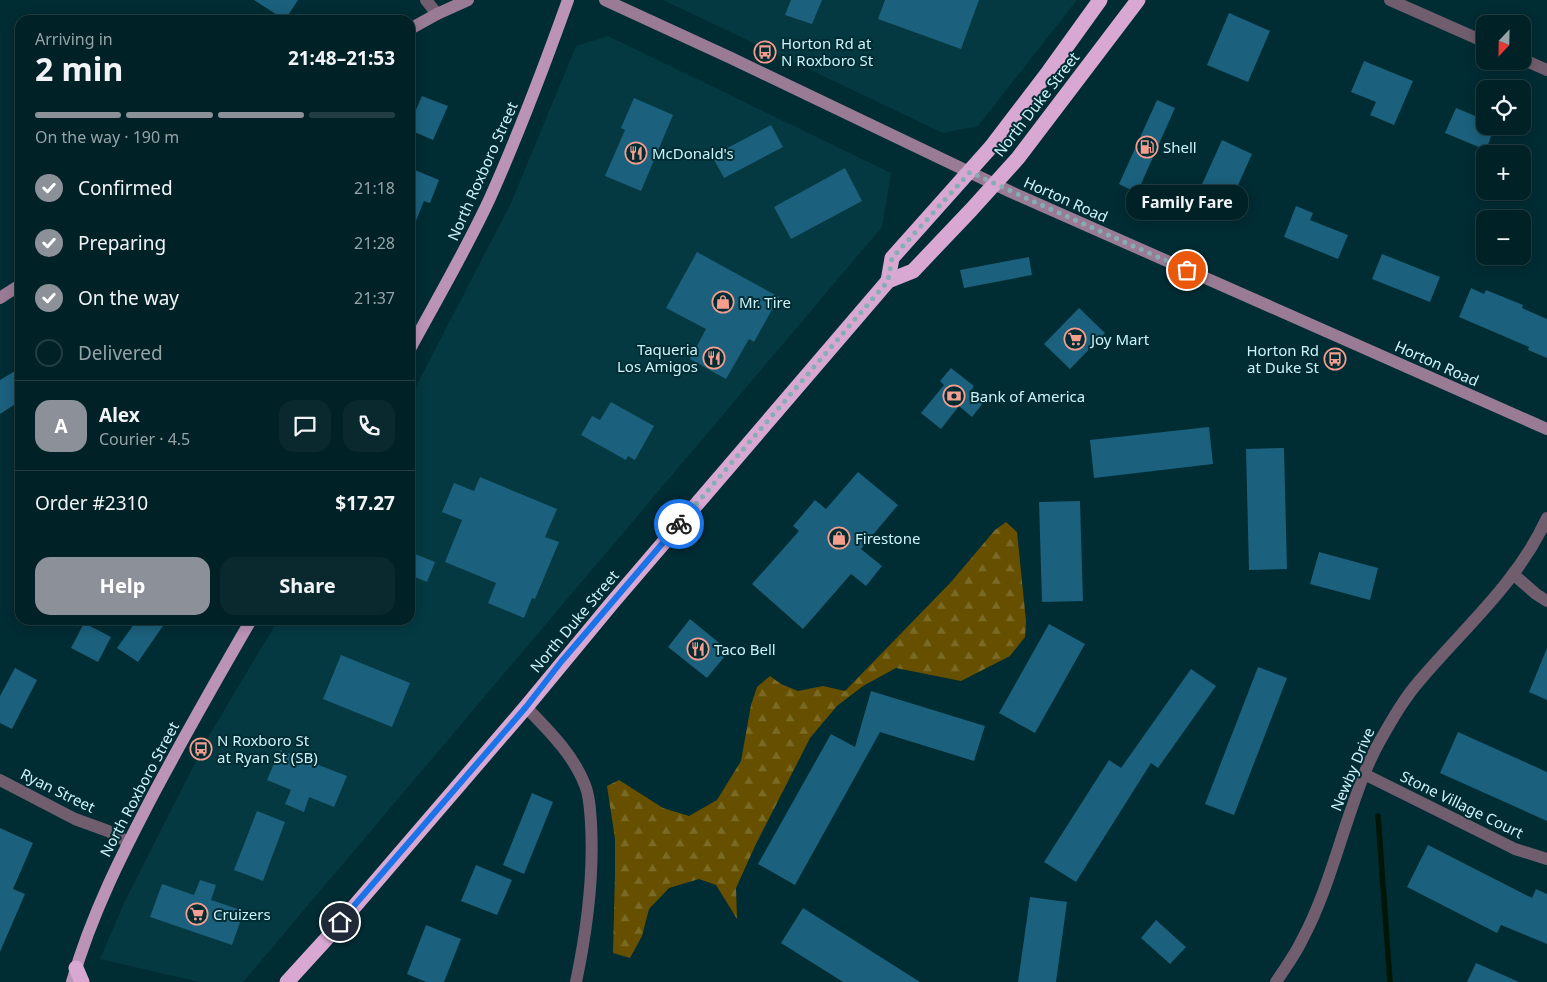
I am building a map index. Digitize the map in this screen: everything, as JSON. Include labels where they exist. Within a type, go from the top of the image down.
[{"type":"highway","name":"North Duke Street","points":[[888,281],[892,258],[970,172],[1011,122],[1100,0]]},
{"type":"highway","name":"North Duke Street","points":[[287,982],[329,936],[526,707],[612,603],[888,281],[913,271],[995,184],[1033,139],[1138,0]]},
{"type":"main road","name":"North Roxboro Street","points":[[415,340],[489,200],[534,96],[568,0]]},
{"type":"main road","name":"North Roxboro Street","points":[[77,977],[96,912],[128,842],[177,750],[248,625]]},
{"type":"street","points":[[426,0],[437,14]]},
{"type":"street","points":[[415,26],[468,0]]},
{"type":"street","name":"Horton Road","points":[[604,0],[731,58],[995,184],[1547,429]]},
{"type":"street","points":[[1390,0],[1476,38]]},
{"type":"street","points":[[1531,63],[1547,70]]},
{"type":"street","points":[[0,298],[15,288]]},
{"type":"street","name":"Newby Drive","points":[[1276,982],[1294,956],[1316,910],[1364,774],[1379,741],[1403,702],[1421,679],[1499,594],[1529,553],[1547,518]]},
{"type":"street","points":[[1514,574],[1536,594],[1547,601]]},
{"type":"street","points":[[526,707],[556,737],[571,758],[585,785],[589,800],[592,848],[589,893],[576,982]]},
{"type":"street","name":"Stone Village Court","points":[[1364,774],[1515,849],[1547,859]]},
{"type":"street","name":"Ryan Street","points":[[0,780],[75,819],[108,831],[128,842]]},
{"type":"shaded area","points":[[663,0],[1077,0],[978,126],[943,133]]},
{"type":"shaded area","points":[[608,36],[891,173],[882,227],[243,982],[199,982],[100,959],[125,901],[207,739],[275,625],[415,625],[415,388],[511,203],[576,46]]},
{"type":"green space","points":[[1006,522],[1017,532],[1026,621],[1025,637],[1010,656],[961,681],[896,668],[863,686],[837,706],[810,738],[755,846],[736,888],[737,919],[716,885],[699,879],[669,888],[649,909],[642,936],[630,958],[613,953],[615,839],[607,786],[619,780],[663,808],[689,816],[717,800],[741,761],[751,705],[757,687],[770,676],[781,684],[798,691],[823,686],[845,691],[951,582],[995,530]]},
{"type":"building","points":[[254,0],[298,0],[288,15],[277,15]]},
{"type":"building","points":[[791,0],[822,0],[812,24],[785,15]]},
{"type":"building","points":[[885,0],[979,0],[961,49],[878,19]]},
{"type":"building","points":[[1229,13],[1270,31],[1248,82],[1207,65]]},
{"type":"building","points":[[1364,61],[1413,81],[1394,125],[1370,115],[1376,102],[1351,92]]},
{"type":"building","points":[[422,96],[448,106],[433,140],[415,132],[415,112]]},
{"type":"building","name":"McDonald's","points":[[634,98],[673,115],[641,191],[605,176],[625,130],[621,128]]},
{"type":"building","name":"Shell","points":[[1157,100],[1175,108],[1137,193],[1119,184]]},
{"type":"building","points":[[1456,108],[1476,116],[1476,135],[1492,135],[1488,145],[1476,146],[1445,133]]},
{"type":"building","points":[[771,125],[783,147],[724,178],[712,156]]},
{"type":"building","points":[[1222,140],[1252,154],[1225,214],[1195,200]]},
{"type":"building","points":[[845,168],[862,201],[791,239],[774,207]]},
{"type":"building","points":[[415,170],[439,180],[430,203],[424,201],[415,223]]},
{"type":"building","points":[[1296,206],[1313,213],[1310,220],[1348,235],[1338,259],[1284,237]]},
{"type":"building","name":"Mr. Tire","points":[[697,252],[779,297],[754,342],[749,339],[726,379],[690,359],[706,329],[666,308]]},
{"type":"building","points":[[1382,254],[1440,277],[1430,302],[1372,279]]},
{"type":"building","points":[[1029,257],[1032,275],[964,288],[960,270]]},
{"type":"building","points":[[1471,288],[1484,294],[1486,290],[1523,305],[1522,308],[1547,319],[1547,358],[1528,350],[1529,347],[1459,317]]},
{"type":"building","name":"Joy Mart","points":[[1079,308],[1105,333],[1070,369],[1044,344]]},
{"type":"building","name":"Bank of America","points":[[951,368],[974,386],[970,392],[983,403],[972,417],[959,406],[941,429],[921,413],[944,385],[940,381]]},
{"type":"building","points":[[15,371],[15,404],[0,414],[0,380]]},
{"type":"building","points":[[611,402],[654,426],[635,460],[628,456],[626,460],[581,435],[592,416],[600,420]]},
{"type":"building","points":[[1209,427],[1213,464],[1094,478],[1090,440]]},
{"type":"building","points":[[1284,448],[1287,569],[1249,570],[1246,449]]},
{"type":"building","points":[[858,472],[898,505],[861,549],[882,566],[866,586],[851,574],[803,629],[752,584],[799,531],[793,526],[815,500],[826,509]]},
{"type":"building","points":[[480,477],[557,509],[545,537],[559,542],[535,599],[532,598],[524,618],[488,603],[496,583],[445,562],[462,520],[442,512],[454,483],[474,491]]},
{"type":"building","points":[[1080,501],[1083,601],[1042,602],[1039,502]]},
{"type":"building","points":[[1319,552],[1378,568],[1370,600],[1310,584]]},
{"type":"building","points":[[415,554],[435,562],[427,582],[415,577]]},
{"type":"building","name":"Taco Bell","points":[[690,619],[729,651],[707,678],[668,647]]},
{"type":"building","points":[[1049,624],[1085,644],[1035,733],[999,713]]},
{"type":"building","points":[[83,625],[88,625],[111,637],[98,662],[71,648]]},
{"type":"building","points":[[133,625],[164,625],[138,662],[117,648]]},
{"type":"building","points":[[1547,648],[1547,700],[1529,692]]},
{"type":"building","points":[[341,655],[410,683],[392,727],[323,699]]},
{"type":"building","points":[[1258,667],[1287,678],[1234,815],[1205,804]]},
{"type":"building","points":[[15,668],[37,680],[12,729],[0,723],[0,696]]},
{"type":"building","points":[[1191,669],[1216,686],[1158,768],[1151,763],[1076,882],[1044,862],[1109,760],[1121,768]]},
{"type":"building","points":[[871,691],[985,726],[974,761],[880,732],[795,885],[758,864],[831,734],[855,747]]},
{"type":"building","points":[[1458,732],[1547,772],[1547,821],[1440,773]]},
{"type":"building","points":[[280,750],[347,776],[334,807],[309,797],[304,812],[285,804],[291,790],[267,780]]},
{"type":"building","points":[[532,793],[553,802],[524,874],[503,865]]},
{"type":"building","points":[[257,811],[285,822],[263,881],[234,870]]},
{"type":"building","points":[[0,828],[33,843],[13,889],[25,894],[0,952]]},
{"type":"building","points":[[1428,845],[1532,898],[1536,889],[1547,894],[1547,944],[1501,925],[1497,933],[1407,887]]},
{"type":"building","points":[[476,865],[512,880],[497,915],[461,901]]},
{"type":"building","name":"Cruizers","points":[[200,880],[216,885],[211,900],[244,911],[232,945],[150,917],[162,884],[194,895]]},
{"type":"building","points":[[1030,897],[1067,902],[1056,982],[1018,982]]},
{"type":"building","points":[[803,908],[920,982],[843,982],[781,943]]},
{"type":"building","points":[[1156,920],[1186,947],[1170,964],[1141,938]]},
{"type":"building","points":[[426,925],[461,939],[444,982],[426,982],[407,974]]},
{"type":"building","points":[[1476,963],[1519,982],[1467,982]]},
{"type":"waterway","points":[[1378,816],[1390,982]]},
{"type":"way so far","points":[[679,524],[888,281],[892,258],[970,172],[1187,270]]},
{"type":"place","name":"Horton Rd at N Roxboro St","points":[[765,52]]},
{"type":"place","name":"Shell","points":[[1147,147]]},
{"type":"place","name":"McDonald's","points":[[636,153]]},
{"type":"place","name":"Family Fare","points":[[1187,270]]},
{"type":"place","name":"Mr. Tire","points":[[723,302]]},
{"type":"place","name":"Joy Mart","points":[[1075,339]]},
{"type":"place","name":"Taqueria Los Amigos","points":[[714,358]]},
{"type":"place","name":"Horton Rd at Duke St","points":[[1335,359]]},
{"type":"place","name":"Bank of America","points":[[954,396]]},
{"type":"place","name":"Firestone","points":[[839,538]]},
{"type":"place","name":"Taco Bell","points":[[698,649]]},
{"type":"place","name":"N Roxboro St at Ryan St (SB)","points":[[201,749]]},
{"type":"place","name":"Cruizers","points":[[197,914]]},
{"type":"route","points":[[340,922],[526,707],[561,662],[679,524]]}]
